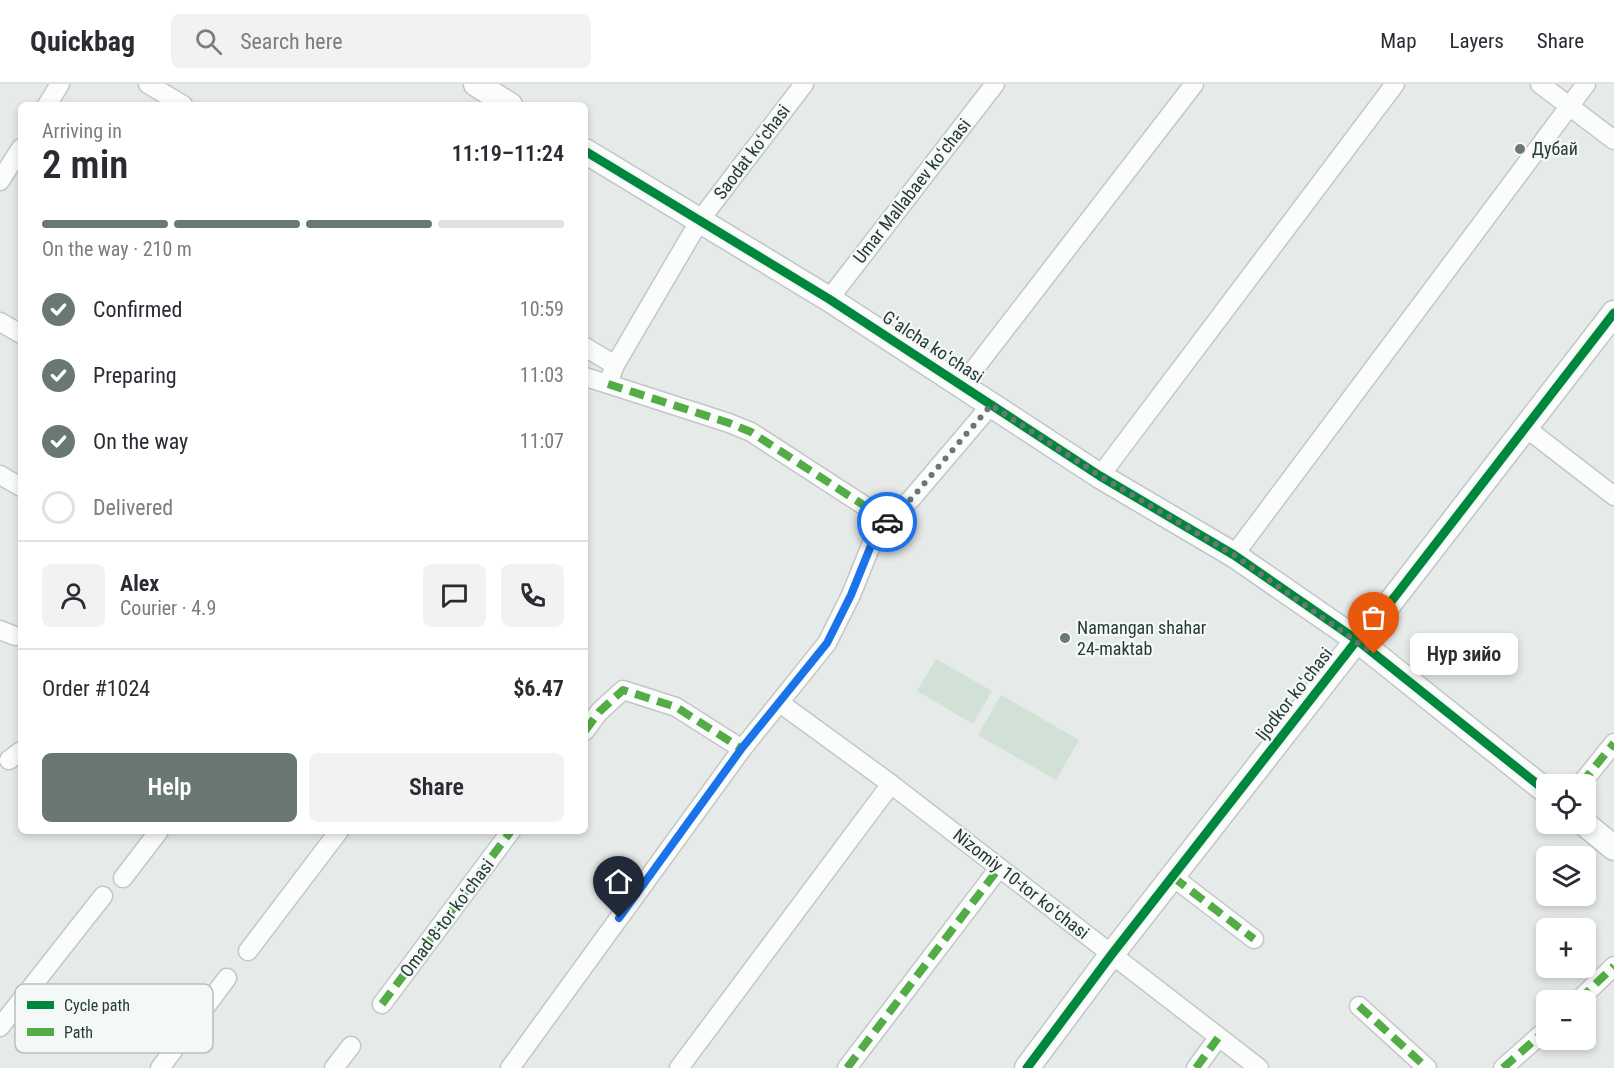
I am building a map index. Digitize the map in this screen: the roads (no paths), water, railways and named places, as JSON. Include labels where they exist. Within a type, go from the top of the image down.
[{"type":"street","points":[[49,102],[60,84]]},
{"type":"street","points":[[148,84],[178,102]]},
{"type":"street","points":[[476,84],[505,102]]},
{"type":"street","name":"Saodat koʻchasi","points":[[608,384],[615,365],[700,220],[804,84]]},
{"type":"street","name":"Umar Mallabaev koʻchasi","points":[[829,298],[995,84]]},
{"type":"street","points":[[962,385],[1194,84]]},
{"type":"street","points":[[1100,476],[1395,84]]},
{"type":"street","points":[[1540,84],[1614,140]]},
{"type":"street","points":[[1234,555],[1586,84]]},
{"type":"street","name":"Gʻalcha koʻchasi","points":[[588,153],[829,298],[1100,476],[1234,555],[1357,640],[1536,783]]},
{"type":"street","points":[[9,177],[18,154]]},
{"type":"street","name":"Ijodkor koʻchasi","points":[[1027,1068],[1112,954],[1357,640],[1383,612],[1613,317]]},
{"type":"street","points":[[0,322],[18,332]]},
{"type":"street","points":[[588,349],[615,365]]},
{"type":"street","points":[[588,378],[751,432],[888,521]]},
{"type":"street","points":[[510,1068],[742,748],[827,643],[851,595],[872,543],[888,521],[912,498],[991,405]]},
{"type":"street","points":[[1526,428],[1614,496]]},
{"type":"street","points":[[0,475],[18,486]]},
{"type":"street","points":[[0,630],[18,636]]},
{"type":"street","points":[[588,727],[599,712],[623,690],[676,707],[742,748]]},
{"type":"street","name":"Nizomiy 10-tor koʻchasi","points":[[780,703],[891,784],[1259,1068]]},
{"type":"street","points":[[1589,774],[1614,743]]},
{"type":"street","points":[[679,1068],[891,784]]},
{"type":"street","points":[[1596,833],[1614,848]]},
{"type":"street","points":[[123,878],[157,834]]},
{"type":"street","points":[[248,951],[337,834]]},
{"type":"street","name":"Omad 8-tor koʻchasi","points":[[382,1004],[509,834]]},
{"type":"street","points":[[847,1068],[999,868]]},
{"type":"street","points":[[1173,877],[1254,939]]},
{"type":"street","points":[[34,984],[103,896]]},
{"type":"street","points":[[1589,990],[1614,966]]},
{"type":"street","points":[[213,997],[227,978]]},
{"type":"street","points":[[1359,1006],[1427,1068]]},
{"type":"street","points":[[0,1027],[15,1008]]},
{"type":"street","points":[[1196,1068],[1218,1038]]},
{"type":"street","points":[[1503,1068],[1536,1039]]},
{"type":"street","points":[[334,1068],[351,1046]]},
{"type":"street","points":[[160,1068],[171,1053]]},
{"type":"place","name":"Дубай","points":[[1520,149]]},
{"type":"place","name":"Namangan shahar 24-maktab","points":[[1065,638]]},
{"type":"place","name":"Нур зийо","points":[[1374,654]]}]
